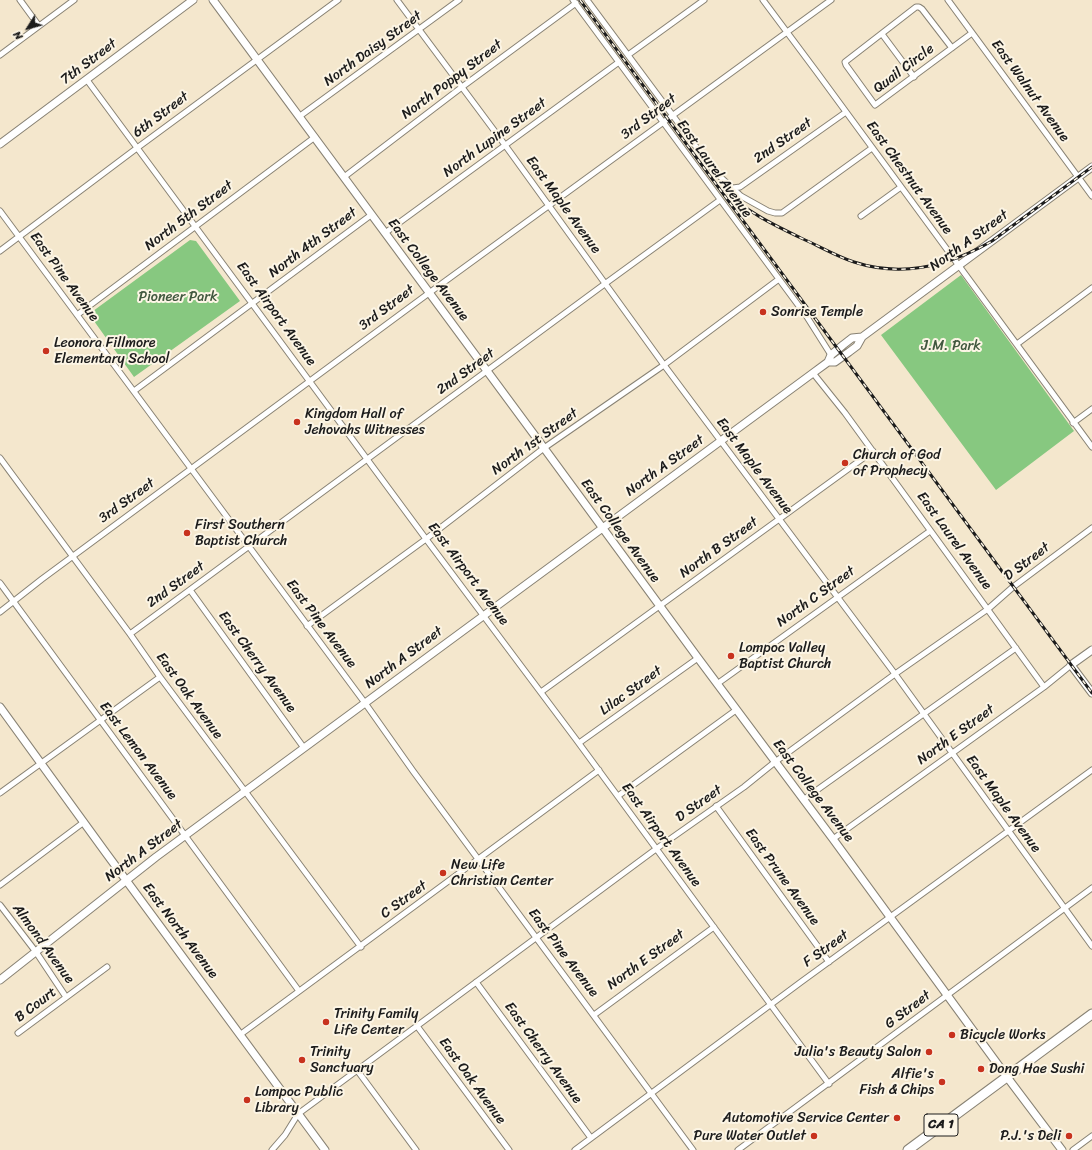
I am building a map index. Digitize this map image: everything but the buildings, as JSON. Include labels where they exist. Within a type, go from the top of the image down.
[{"type":"highway","name":"CA 1","points":[[908,1150],[1092,1014]]},
{"type":"street","points":[[20,0],[39,26]]},
{"type":"street","points":[[0,55],[74,0]]},
{"type":"street","name":"7th Street","points":[[0,144],[193,0]]},
{"type":"street","name":"East College Avenue","points":[[213,0],[300,116],[602,529],[833,839],[1007,1078],[1062,1150]]},
{"type":"street","name":"6th Street","points":[[0,251],[338,0]]},
{"type":"street","name":"East Maple Avenue","points":[[398,0],[606,283],[664,365],[895,674],[1092,946]]},
{"type":"street","name":"North Daisy Street","points":[[300,116],[459,0]]},
{"type":"street","name":"East Laurel Avenue","points":[[587,0],[714,171],[741,196],[768,211],[782,213],[872,148]]},
{"type":"street","points":[[628,55],[704,0]]},
{"type":"street","name":"East Chestnut Avenue","points":[[763,0],[1092,447]]},
{"type":"street","name":"3rd Street","points":[[0,612],[73,556],[429,292],[672,114],[831,0]]},
{"type":"street","name":"East Walnut Avenue","points":[[948,0],[1092,196]]},
{"type":"street","name":"East Laurel Avenue","points":[[575,2],[814,327],[829,359]]},
{"type":"street","name":"North Poppy Street","points":[[344,177],[575,2]]},
{"type":"street","name":"Quail Circle","points":[[952,48],[922,9],[916,7],[845,62],[876,105],[914,77],[972,33]]},
{"type":"street","points":[[882,34],[914,77]]},
{"type":"street","name":"North Lupine Street","points":[[385,233],[619,62]]},
{"type":"street","name":"East Airport Avenue","points":[[87,80],[426,539],[599,770],[829,1084]]},
{"type":"street","name":"2nd Street","points":[[733,188],[740,187],[846,112]]},
{"type":"street","name":"North 5th Street","points":[[77,315],[315,137]]},
{"type":"street","name":"North A Street","points":[[0,980],[126,880],[186,835],[813,374],[829,359],[835,362],[857,346],[862,336],[1092,167]]},
{"type":"street","points":[[860,216],[901,187]]},
{"type":"street","name":"2nd Street","points":[[130,634],[720,200]]},
{"type":"street","name":"East Pine Avenue","points":[[0,210],[365,703],[392,742],[693,1150]]},
{"type":"street","name":"North 4th Street","points":[[134,391],[371,215]]},
{"type":"street","name":"North 1st Street","points":[[307,626],[426,539],[544,448],[664,365],[779,279]]},
{"type":"street","points":[[1016,344],[1092,288]]},
{"type":"street","name":"East Laurel Avenue","points":[[813,374],[845,413],[1044,687]]},
{"type":"street","points":[[1074,422],[1092,409]]},
{"type":"street","name":"North B Street","points":[[541,692],[873,451]]},
{"type":"street","name":"East Oak Avenue","points":[[0,458],[160,677],[361,947]]},
{"type":"street","name":"D Street","points":[[272,1150],[285,1135],[298,1114],[656,849],[744,787],[775,762],[895,674],[988,609],[1013,587],[1092,528]]},
{"type":"street","name":"North C Street","points":[[717,684],[930,531]]},
{"type":"street","name":"East Lemon Avenue","points":[[0,583],[299,991]]},
{"type":"street","name":"East Cherry Avenue","points":[[190,590],[304,748]]},
{"type":"street","points":[[803,800],[1016,648]]},
{"type":"street","name":"North E Street","points":[[833,839],[1044,687],[1092,650]]},
{"type":"street","name":"Lilac Street","points":[[579,743],[698,658]]},
{"type":"street","points":[[1072,665],[1092,693]]},
{"type":"street","points":[[0,793],[160,677]]},
{"type":"street","name":"East North Avenue","points":[[0,707],[325,1150]]},
{"type":"street","points":[[618,796],[736,710]]},
{"type":"street","name":"C Street","points":[[241,1034],[479,860],[599,770]]},
{"type":"street","name":"F Street","points":[[575,1150],[651,1092],[1092,770]]},
{"type":"street","name":"East Prune Avenue","points":[[716,806],[829,962]]},
{"type":"street","points":[[0,885],[84,822]]},
{"type":"street","name":"G Street","points":[[738,1150],[1092,888]]},
{"type":"street","name":"Almond Avenue","points":[[0,905],[36,952],[66,997]]},
{"type":"street","name":"North E Street","points":[[594,1015],[714,927]]},
{"type":"street","name":"B Court","points":[[18,1033],[107,967]]},
{"type":"street","name":"East Cherry Avenue","points":[[476,982],[591,1138]]},
{"type":"street","name":"East Oak Avenue","points":[[417,1026],[509,1150]]},
{"type":"street","points":[[357,1070],[416,1150]]},
{"type":"street","points":[[1073,1150],[1092,1136]]},
{"type":"green space","name":"Pioneer Park","points":[[190,240],[196,241],[240,301],[134,377],[89,314]]},
{"type":"green space","name":"J.M. Park","points":[[961,275],[1074,431],[996,490],[881,335]]},
{"type":"railway","points":[[580,0],[1092,693]]},
{"type":"railway","points":[[724,189],[742,205],[761,217],[841,257],[872,267],[908,269],[942,263],[976,250],[992,241],[1092,167]]},
{"type":"place","name":"Sonrise Temple","points":[[763,312]]},
{"type":"place","name":"Leonora Fillmore Elementary School","points":[[46,351]]},
{"type":"place","name":"Kingdom Hall of Jehovahs Witnesses","points":[[297,422]]},
{"type":"place","name":"Church of God of Prophecy","points":[[845,463]]},
{"type":"place","name":"First Southern Baptist Church","points":[[187,533]]},
{"type":"place","name":"Lompoc Valley Baptist Church","points":[[731,656]]},
{"type":"place","name":"New Life Christian Center","points":[[443,873]]},
{"type":"place","name":"Trinity Family Life Center","points":[[326,1022]]},
{"type":"place","name":"Bicycle Works","points":[[952,1035]]},
{"type":"place","name":"Julia's Beauty Salon","points":[[929,1052]]},
{"type":"place","name":"Trinity Sanctuary","points":[[302,1060]]},
{"type":"place","name":"Dong Hae Sushi","points":[[981,1069]]},
{"type":"place","name":"Alfie's Fish & Chips","points":[[942,1082]]},
{"type":"place","name":"Lompoc Public Library","points":[[247,1100]]},
{"type":"place","name":"Automotive Service Center","points":[[897,1118]]},
{"type":"place","name":"Pure Water Outlet","points":[[814,1136]]},
{"type":"place","name":"P.J.'s Deli","points":[[1069,1136]]}]
